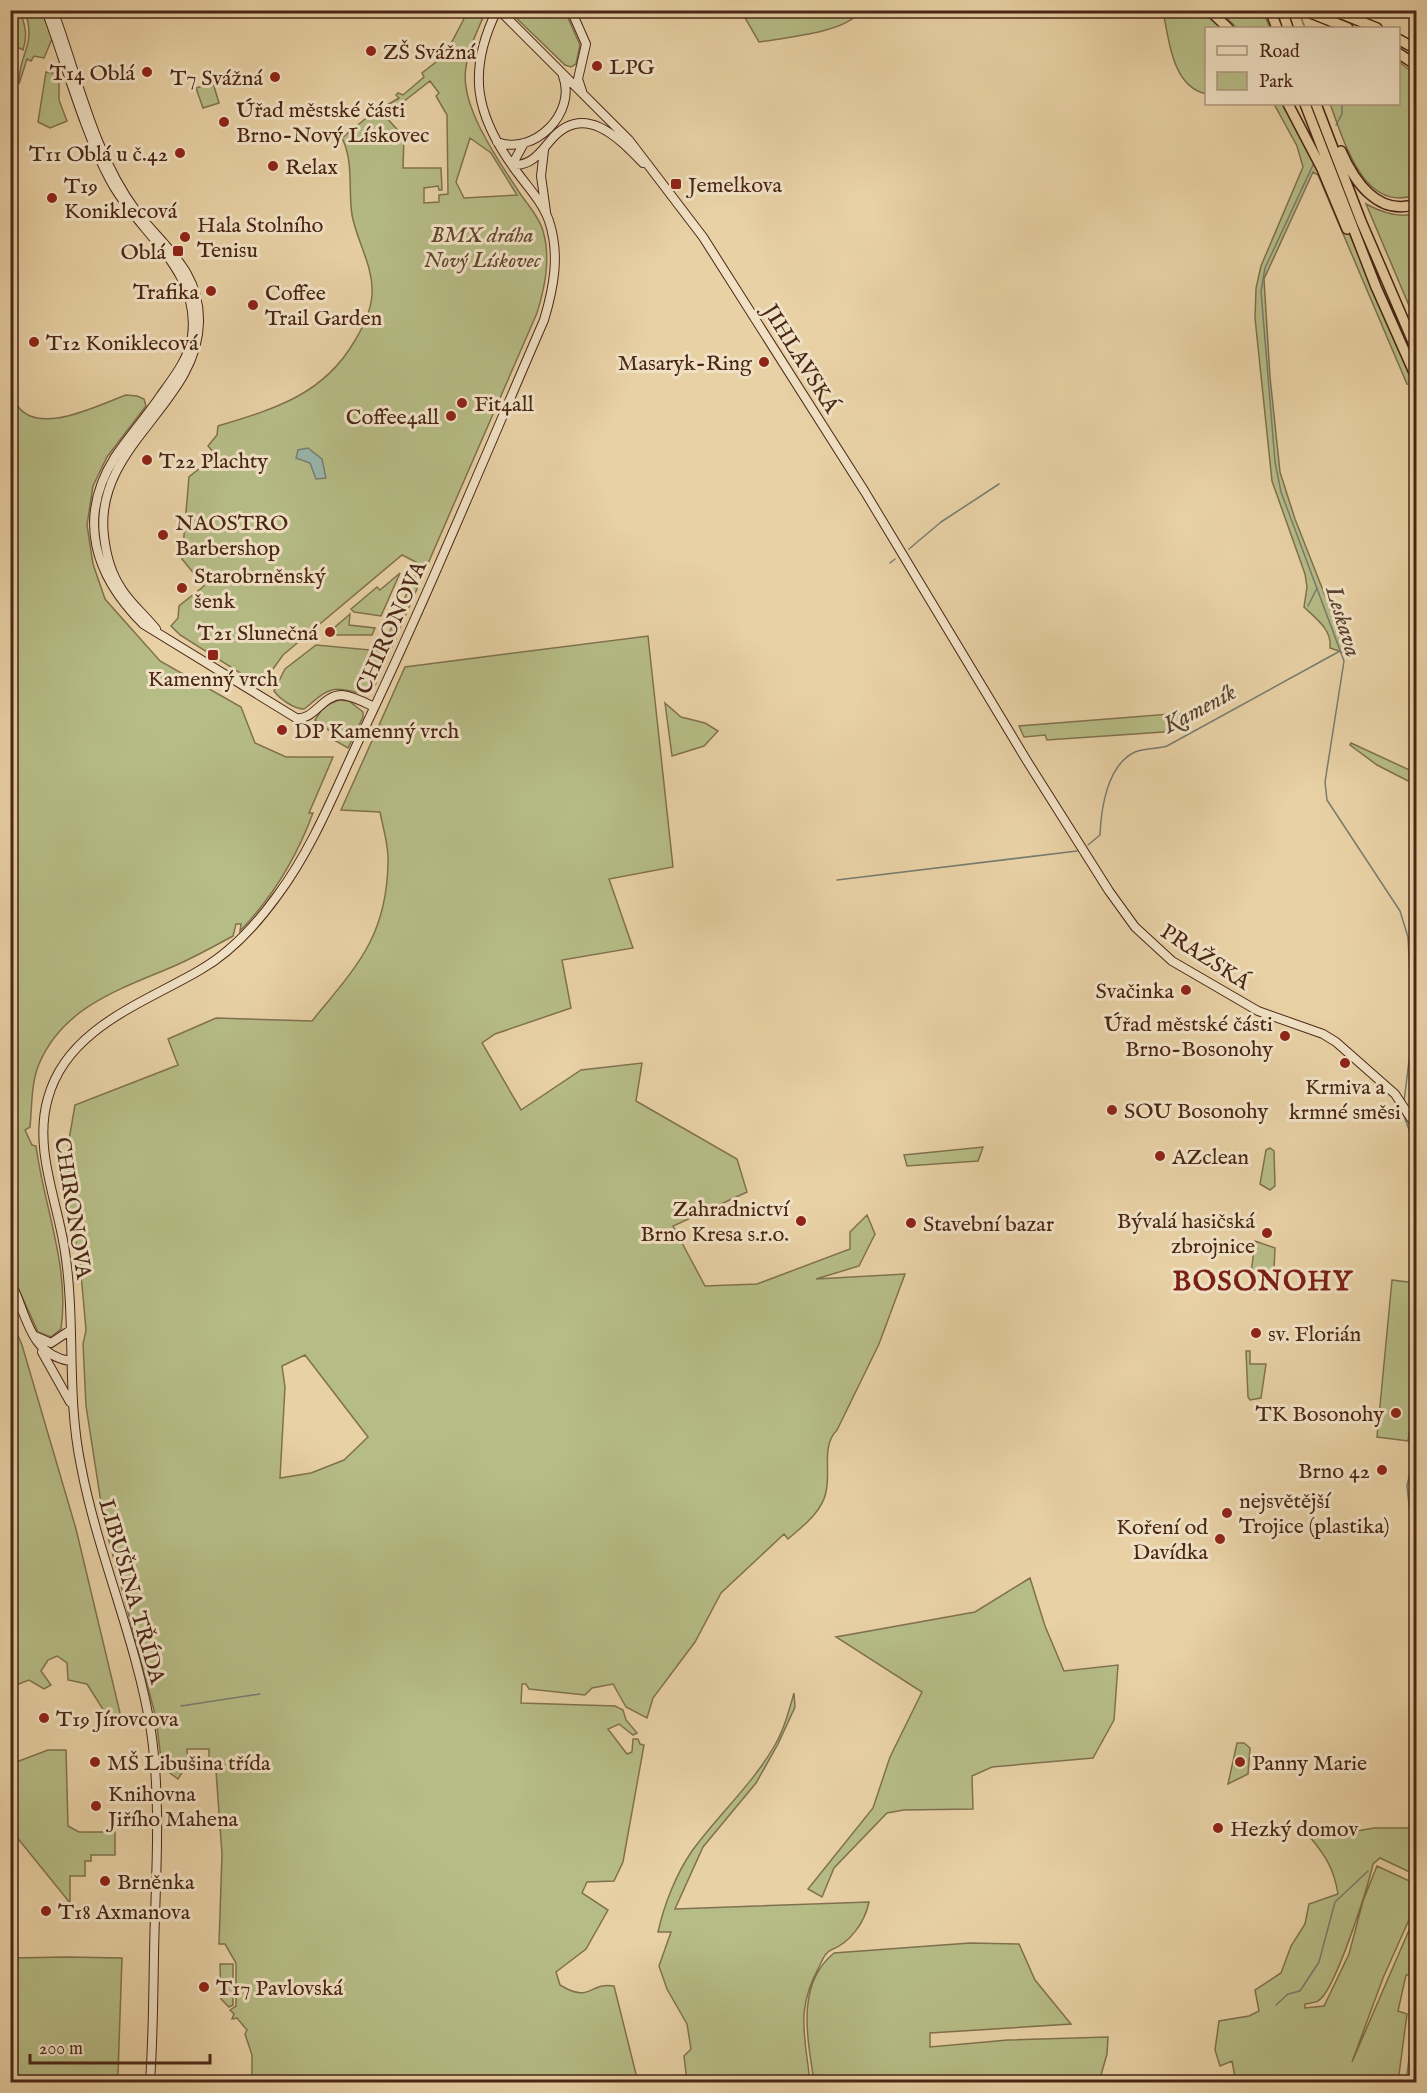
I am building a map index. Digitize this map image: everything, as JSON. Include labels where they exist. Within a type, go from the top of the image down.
[{"type":"highway","points":[[1209,10],[1227,27]]},
{"type":"highway","points":[[1270,10],[1277,27]]},
{"type":"highway","points":[[1282,10],[1288,27]]},
{"type":"highway","points":[[1303,10],[1345,27]]},
{"type":"highway","points":[[1332,10],[1374,27]]},
{"type":"highway","points":[[1400,40],[1416,49]]},
{"type":"highway","points":[[1400,54],[1416,64]]},
{"type":"highway","points":[[1289,105],[1322,169],[1355,247],[1376,287]]},
{"type":"highway","points":[[1305,105],[1376,287],[1416,377]]},
{"type":"highway","points":[[1316,105],[1361,221],[1416,349]]},
{"type":"highway","points":[[1325,128],[1352,176],[1372,197],[1382,202],[1401,206],[1416,204]]},
{"type":"street","points":[[46,10],[111,181],[132,213],[183,275],[192,300],[192,337],[188,353],[178,372],[116,457],[103,479],[94,523],[97,555],[115,592],[144,624],[296,718],[304,719],[324,701],[336,696],[348,696],[374,707]]},
{"type":"street","points":[[53,10],[112,173],[137,211],[188,273],[198,299],[198,338],[192,357],[182,376],[121,460],[104,508],[106,551],[114,575],[130,600],[159,633]]},
{"type":"street","points":[[498,10],[483,42],[478,80],[481,106],[497,141],[512,165]]},
{"type":"street","name":"JIHLAVSKÁ","points":[[498,10],[629,140],[675,197],[866,492],[1027,761]]},
{"type":"street","points":[[571,10],[586,44],[578,79],[582,92]]},
{"type":"street","points":[[561,71],[568,74],[580,70]]},
{"type":"street","points":[[497,141],[507,144],[524,143],[548,129],[563,110],[567,95],[561,71]]},
{"type":"street","points":[[512,165],[527,163],[558,133],[572,126],[590,124],[601,127],[618,139],[675,197]]},
{"type":"street","points":[[512,165],[524,143]]},
{"type":"street","points":[[544,149],[541,176],[546,214]]},
{"type":"street","name":"CHIRONOVA","points":[[69,1361],[65,1250],[44,1150],[45,1110],[53,1082],[72,1053],[96,1030],[144,999],[202,970],[251,929],[287,883],[306,850],[374,707],[544,320],[554,281],[556,258],[546,214],[512,165]]},
{"type":"street","name":"PRAŽSKÁ","points":[[1027,761],[1119,905],[1154,946],[1172,961],[1258,1011],[1323,1034],[1336,1042],[1395,1094],[1407,1108],[1416,1126]]},
{"type":"street","points":[[10,1281],[33,1335],[72,1409]]},
{"type":"street","points":[[33,1335],[51,1343],[69,1331]]},
{"type":"street","points":[[33,1335],[47,1354],[69,1361]]},
{"type":"street","name":"LIBUŠINA TŘÍDA","points":[[69,1361],[72,1409],[86,1492],[140,1682],[153,1745],[158,1832],[150,2082]]},
{"type":"green space","points":[[11,10],[20,11],[23,21],[26,35],[23,50],[17,47],[18,43],[11,46],[11,37],[15,33],[11,26]]},
{"type":"green space","points":[[25,11],[42,11],[52,39],[44,58],[34,56],[31,61],[27,59],[19,84],[19,73],[29,33]]},
{"type":"green space","name":"BMX dráha Nový Lískovec","points":[[468,11],[486,11],[467,60],[465,82],[474,116],[482,132],[541,226],[547,252],[542,293],[537,313],[373,690],[364,693],[337,689],[328,691],[304,709],[300,709],[288,703],[274,691],[285,669],[316,645],[381,651],[420,564],[402,555],[283,655],[265,680],[256,683],[180,635],[171,626],[178,618],[179,606],[204,586],[182,559],[189,477],[216,455],[208,446],[217,435],[218,426],[295,398],[328,375],[354,342],[368,313],[372,285],[352,215],[348,157],[342,138],[370,115],[399,98],[396,95],[398,93],[403,95],[424,77],[422,73],[445,55]],"holes":[[[430,81],[439,93],[436,96],[447,115],[448,194],[439,195],[439,202],[424,203],[424,188],[438,186],[439,190],[442,190],[441,168],[403,168],[404,137],[385,116]],[[470,138],[491,153],[517,195],[464,198],[456,182]]]},
{"type":"green space","points":[[509,11],[565,11],[580,45],[576,64],[571,67],[565,65]]},
{"type":"green space","points":[[741,11],[859,11],[843,24],[829,29],[759,42]]},
{"type":"green space","points":[[1163,11],[1205,11],[1223,27],[1205,27],[1205,94],[1186,82],[1179,72],[1170,48]]},
{"type":"green space","points":[[1219,11],[1263,11],[1270,27],[1236,27]]},
{"type":"green space","points":[[1400,63],[1416,75],[1416,195],[1398,198],[1382,194],[1369,184],[1349,154],[1330,105],[1400,105]]},
{"type":"green space","points":[[46,72],[59,74],[59,100],[67,121],[50,128],[38,122]]},
{"type":"green space","points":[[213,83],[219,103],[203,108],[196,88]]},
{"type":"green space","points":[[1275,105],[1285,105],[1322,169],[1355,247],[1416,377],[1416,385],[1407,384],[1318,175],[1313,172],[1264,279],[1270,377],[1280,472],[1295,519],[1348,654],[1330,648],[1326,630],[1304,607],[1307,587],[1305,574],[1272,481],[1255,318],[1256,288],[1261,266],[1303,167],[1297,146]]},
{"type":"green space","points":[[1366,204],[1391,214],[1416,213],[1416,322]]},
{"type":"green space","points":[[14,373],[12,390],[17,405],[27,414],[39,418],[53,419],[69,416],[126,395],[144,399],[146,406],[107,457],[93,486],[87,525],[93,564],[105,599],[160,661],[241,707],[255,743],[286,757],[333,757],[309,813],[313,813],[307,829],[292,860],[263,904],[240,931],[241,924],[236,924],[233,936],[188,960],[95,1002],[63,1028],[49,1044],[39,1064],[33,1087],[30,1127],[25,1130],[32,1145],[36,1146],[62,1283],[61,1329],[51,1337],[38,1332],[10,1270],[10,374]]},
{"type":"green space","points":[[400,573],[381,616],[354,612],[351,609],[377,587],[380,590]]},
{"type":"green space","points":[[350,614],[349,625],[375,628],[372,635],[333,635],[334,628]]},
{"type":"green space","points":[[648,636],[673,867],[609,879],[633,948],[562,960],[571,1008],[495,1034],[482,1043],[521,1110],[581,1070],[642,1063],[636,1101],[737,1159],[747,1192],[673,1226],[705,1286],[757,1284],[850,1249],[850,1232],[867,1215],[875,1234],[859,1266],[816,1279],[905,1274],[879,1344],[829,1443],[826,1492],[820,1506],[800,1529],[788,1539],[784,1534],[721,1593],[695,1642],[653,1698],[647,1718],[626,1707],[613,1684],[592,1688],[585,1695],[529,1689],[526,1684],[522,1684],[521,1703],[615,1706],[623,1710],[626,1720],[637,1733],[633,1735],[619,1724],[608,1729],[627,1754],[632,1752],[633,1739],[638,1739],[640,1744],[644,1745],[623,1862],[614,1881],[587,1882],[582,1893],[608,1910],[586,1949],[556,1972],[560,1985],[578,1993],[599,1987],[614,1986],[638,2082],[252,2082],[252,2055],[245,2034],[247,2030],[237,2018],[232,2019],[234,2014],[230,2010],[236,2006],[236,1963],[225,1944],[219,1944],[222,1854],[216,1771],[209,1770],[209,1749],[187,1749],[188,1763],[178,1779],[162,1767],[156,1718],[104,1522],[86,1406],[83,1344],[86,1330],[80,1263],[58,1156],[67,1151],[75,1105],[178,1065],[168,1039],[216,1018],[312,1021],[355,967],[375,931],[382,911],[386,888],[387,843],[380,812],[341,810],[405,667]],"holes":[[[305,1355],[368,1437],[344,1460],[311,1473],[280,1478],[285,1387],[282,1366]]]},
{"type":"green space","points":[[339,700],[349,701],[363,712],[363,717],[348,748],[332,739],[334,734],[315,720],[324,706]]},
{"type":"green space","points":[[665,703],[681,717],[705,723],[718,731],[704,746],[672,756]]},
{"type":"green space","points":[[1183,713],[1178,731],[1047,740],[1045,735],[1024,737],[1019,726]]},
{"type":"green space","points":[[1351,743],[1416,773],[1416,785],[1377,765],[1350,745]]},
{"type":"green space","points":[[983,1147],[978,1161],[907,1166],[904,1155]]},
{"type":"green space","points":[[1270,1148],[1274,1151],[1275,1186],[1270,1190],[1260,1184],[1266,1150]]},
{"type":"green space","points":[[1255,1241],[1275,1248],[1273,1289],[1249,1290]]},
{"type":"green space","points":[[1392,1280],[1416,1283],[1416,1390],[1408,1441],[1377,1437]]},
{"type":"green space","points":[[10,1317],[22,1345],[76,1529],[121,1717],[104,1711],[87,1684],[68,1680],[67,1663],[57,1656],[48,1660],[41,1671],[51,1685],[44,1689],[29,1680],[11,1687]]},
{"type":"green space","points":[[1246,1351],[1250,1351],[1250,1364],[1266,1364],[1261,1398],[1250,1400],[1248,1397]]},
{"type":"green space","points":[[1030,1578],[1045,1626],[1064,1671],[1118,1665],[1114,1720],[1093,1758],[992,1767],[972,1776],[973,1809],[904,1810],[887,1813],[834,1868],[822,1897],[808,1889],[873,1808],[890,1757],[922,1692],[836,1637],[975,1612]]},
{"type":"green space","points":[[794,1693],[795,1707],[778,1744],[756,1783],[703,1847],[675,1909],[869,1902],[867,1910],[856,1931],[824,1956],[807,1995],[804,2036],[810,2082],[687,2082],[684,2056],[691,2049],[687,2024],[667,1989],[659,1966],[671,1932],[658,1932],[667,1901],[686,1860],[766,1760],[784,1726]]},
{"type":"green space","points":[[1237,1743],[1244,1743],[1250,1748],[1248,1774],[1228,1784]]},
{"type":"green space","points":[[48,1750],[66,1750],[68,1826],[79,1832],[115,1832],[115,1855],[91,1855],[91,1861],[85,1861],[85,1876],[70,1876],[70,1903],[11,1830],[11,1821],[17,1815],[11,1807],[11,1764]]},
{"type":"green space","points":[[1317,1825],[1345,1833],[1374,1828],[1416,1828],[1414,1860],[1416,1875],[1380,1858],[1373,1864],[1350,1937],[1333,1979],[1318,2001],[1305,2004],[1305,2008],[1324,2006],[1349,1954],[1363,1901],[1377,1866],[1416,1884],[1416,1904],[1383,1978],[1352,2062],[1416,1914],[1416,1968],[1411,1975],[1406,1975],[1398,2011],[1407,2014],[1398,2082],[1236,2082],[1232,2061],[1220,2066],[1215,2050],[1219,2021],[1249,2016],[1259,2011],[1255,1990],[1281,1973],[1291,1946],[1305,1924],[1309,1904],[1338,1894],[1328,1863],[1309,1836]]},
{"type":"green space","points":[[970,1943],[1019,1944],[1035,1980],[1071,2024],[930,2033],[930,2047],[1008,2040],[1108,2037],[1107,2054],[1099,2082],[814,2082],[807,2031],[809,1997],[822,1966],[834,1953]]},
{"type":"green space","points":[[13,1958],[122,1958],[118,2074],[120,2082],[11,2082]]},
{"type":"green space","points":[[220,1964],[233,1964],[233,2005],[229,2007],[221,1999]]},
{"type":"water","points":[[308,448],[322,459],[326,478],[316,479],[310,463],[296,458],[298,450]]},
{"type":"waterway","name":"Leskava","points":[[1299,12],[1305,27]]},
{"type":"waterway","name":"Leskava","points":[[1336,125],[1342,114],[1342,105]]},
{"type":"waterway","name":"Leskava","points":[[1313,165],[1265,268],[1261,291],[1275,462],[1281,492],[1344,661],[1325,782],[1327,800],[1400,911],[1408,937],[1413,1028],[1404,1102]]},
{"type":"waterway","points":[[909,549],[941,522],[999,484]]},
{"type":"waterway","points":[[890,563],[895,559]]},
{"type":"waterway","points":[[1308,606],[1317,588]]},
{"type":"waterway","name":"Kameník","points":[[1088,845],[1100,835],[1107,789],[1125,758],[1135,752],[1167,746],[1340,651]]},
{"type":"waterway","points":[[837,880],[1077,851]]},
{"type":"waterway","name":"Leskava","points":[[1403,1113],[1416,1149]]},
{"type":"waterway","name":"Leskava","points":[[1416,1447],[1407,1486],[1416,1569]]},
{"type":"waterway","points":[[181,1706],[260,1694]]},
{"type":"waterway","points":[[1276,2005],[1288,1994],[1300,1991],[1319,1962],[1335,1902],[1368,1871]]},
{"type":"waterway","name":"Leskava","points":[[1406,2082],[1416,2004]]},
{"type":"place","name":"ZŠ Svážná","points":[[371,51]]},
{"type":"place","name":"LPG","points":[[597,66]]},
{"type":"place","name":"T14 Oblá","points":[[147,72]]},
{"type":"place","name":"T7 Svážná","points":[[275,77]]},
{"type":"place","name":"Úřad městské části Brno-Nový Lískovec","points":[[224,122]]},
{"type":"place","name":"T11 Oblá u č.42","points":[[180,153]]},
{"type":"place","name":"Relax","points":[[273,166]]},
{"type":"place","name":"Jemelkova","points":[[676,184]]},
{"type":"place","name":"T19 Koniklecová","points":[[52,198]]},
{"type":"place","name":"Hala Stolního Tenisu","points":[[185,237]]},
{"type":"place","name":"Oblá","points":[[178,251]]},
{"type":"place","name":"Trafika","points":[[211,291]]},
{"type":"place","name":"Coffee Trail Garden","points":[[253,305]]},
{"type":"place","name":"T12 Koniklecová","points":[[34,342]]},
{"type":"place","name":"Masaryk-Ring","points":[[764,362]]},
{"type":"place","name":"Fit4all","points":[[462,403]]},
{"type":"place","name":"Coffee4all","points":[[451,416]]},
{"type":"place","name":"T22 Plachty","points":[[147,460]]},
{"type":"place","name":"NAOSTRO Barbershop","points":[[163,535]]},
{"type":"place","name":"Starobrněnský šenk","points":[[182,588]]},
{"type":"place","name":"T21 Slunečná","points":[[330,632]]},
{"type":"place","name":"Kamenný vrch","points":[[213,655]]},
{"type":"place","name":"DP Kamenný vrch","points":[[282,730]]},
{"type":"place","name":"Svačinka","points":[[1186,990]]},
{"type":"place","name":"Úřad městské části Brno-Bosonohy","points":[[1285,1036]]},
{"type":"place","name":"Krmiva a krmné směsi","points":[[1345,1063]]},
{"type":"place","name":"SOU Bosonohy","points":[[1112,1110]]},
{"type":"place","name":"AZclean","points":[[1160,1156]]},
{"type":"place","name":"Zahradnictví Brno Kresa s.r.o.","points":[[801,1221]]},
{"type":"place","name":"Stavební bazar","points":[[911,1223]]},
{"type":"place","name":"Bývalá hasičská zbrojnice","points":[[1267,1233]]},
{"type":"place","name":"sv. Florián","points":[[1256,1333]]},
{"type":"place","name":"TK Bosonohy","points":[[1396,1413]]},
{"type":"place","name":"Brno 42","points":[[1382,1470]]},
{"type":"place","name":"nejsvětější Trojice (plastika)","points":[[1227,1513]]},
{"type":"place","name":"Koření od Davídka","points":[[1220,1539]]},
{"type":"place","name":"T19 Jírovcova","points":[[44,1718]]},
{"type":"place","name":"MŠ Libušina třída","points":[[95,1762]]},
{"type":"place","name":"Panny Marie","points":[[1240,1762]]},
{"type":"place","name":"Knihovna Jiřího Mahena","points":[[96,1806]]},
{"type":"place","name":"Hezký domov","points":[[1218,1828]]},
{"type":"place","name":"Brněnka","points":[[105,1881]]},
{"type":"place","name":"T18 Axmanova","points":[[46,1911]]},
{"type":"place","name":"T17 Pavlovská","points":[[204,1987]]},
{"type":"district","name":"BOSONOHY","points":[[1263,1280]]}]
